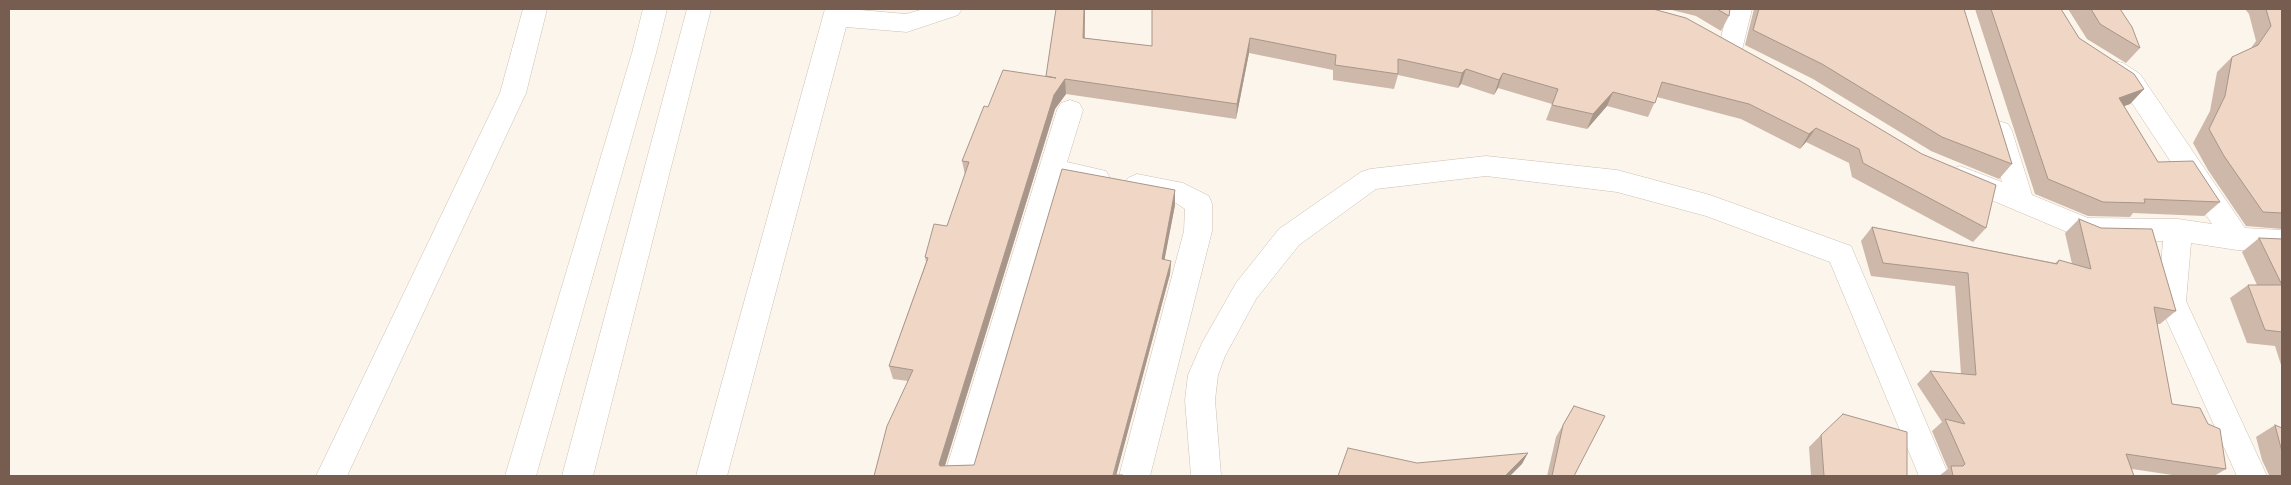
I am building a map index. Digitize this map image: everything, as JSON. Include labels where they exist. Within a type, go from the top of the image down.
[{"type":"street","points":[[331,476],[512,93],[535,9]]},
{"type":"street","points":[[520,476],[644,53],[654,9]]},
{"type":"street","points":[[577,476],[699,9]]},
{"type":"street","points":[[711,476],[837,14],[907,22],[950,9]]},
{"type":"street","points":[[1740,9],[1719,44],[1754,63]]},
{"type":"street","points":[[2092,56],[2131,81],[2237,239]]},
{"type":"street","points":[[959,476],[1070,110]]},
{"type":"street","points":[[1993,110],[2021,202]]},
{"type":"street","points":[[1206,476],[1200,400],[1203,375],[1212,352],[1246,291],[1289,238],[1370,179],[1486,166],[1617,182],[1710,206],[1841,254],[1934,476]]},
{"type":"street","points":[[1939,168],[2086,229],[2178,230],[2237,239],[2282,241]]},
{"type":"street","points":[[1052,170],[1183,194],[1199,204],[1198,230],[1134,476]]},
{"type":"street","points":[[2178,230],[2172,301],[2252,476]]},
{"type":"building","points":[[1056,9],[1084,9],[1083,38],[1152,46],[1152,9],[1653,9],[1686,18],[1802,82],[1922,154],[1996,185],[1986,228],[1863,163],[1859,149],[1816,128],[1809,134],[1749,104],[1662,82],[1655,103],[1613,92],[1593,114],[1552,105],[1558,89],[1503,73],[1499,80],[1466,69],[1462,73],[1398,59],[1398,74],[1335,65],[1336,55],[1250,38],[1237,104],[1065,79],[1054,95],[939,464],[940,466],[974,465],[1062,169],[1175,190],[1162,259],[1171,261],[1113,475],[1123,475],[874,476],[887,426],[913,370],[889,366],[928,258],[925,257],[934,224],[947,226],[969,162],[962,161],[984,106],[988,107],[1003,70],[1056,78],[1046,76]]},
{"type":"building","points":[[1717,9],[1730,9],[1729,16]]},
{"type":"building","points":[[1759,9],[1964,9],[2012,164],[1942,137],[1822,64],[1753,30]]},
{"type":"building","points":[[1991,9],[2061,9],[2079,38],[2134,74],[2144,89],[2119,98],[2158,162],[2193,161],[2220,202],[2144,199],[2145,203],[2103,202],[2048,179]]},
{"type":"building","points":[[2091,9],[2120,9],[2132,27],[2140,48],[2100,24]]},
{"type":"building","points":[[2266,9],[2282,9],[2282,213],[2263,212],[2224,156],[2209,129],[2225,96],[2232,57],[2258,45],[2271,26]]},
{"type":"building","points":[[2079,219],[2101,228],[2152,229],[2176,311],[2154,307],[2172,404],[2200,408],[2208,424],[2220,429],[2226,469],[2126,454],[2134,476],[1953,476],[1951,466],[1963,466],[1965,464],[1945,419],[1965,424],[1930,371],[1976,375],[1968,273],[1883,263],[1872,227],[2057,264],[2059,260],[2091,269]]},
{"type":"building","points":[[2259,238],[2282,239],[2282,285]]},
{"type":"building","points":[[2248,285],[2282,285],[2282,332],[2265,330]]},
{"type":"building","points":[[1574,406],[1605,416],[1574,476],[1552,476],[1563,425]]},
{"type":"building","points":[[1843,414],[1907,432],[1907,476],[1824,476],[1821,435]]},
{"type":"building","points":[[2275,425],[2282,428],[2282,451],[2281,448]]},
{"type":"building","points":[[1348,448],[1417,463],[1528,453],[1505,476],[1338,476]]}]
